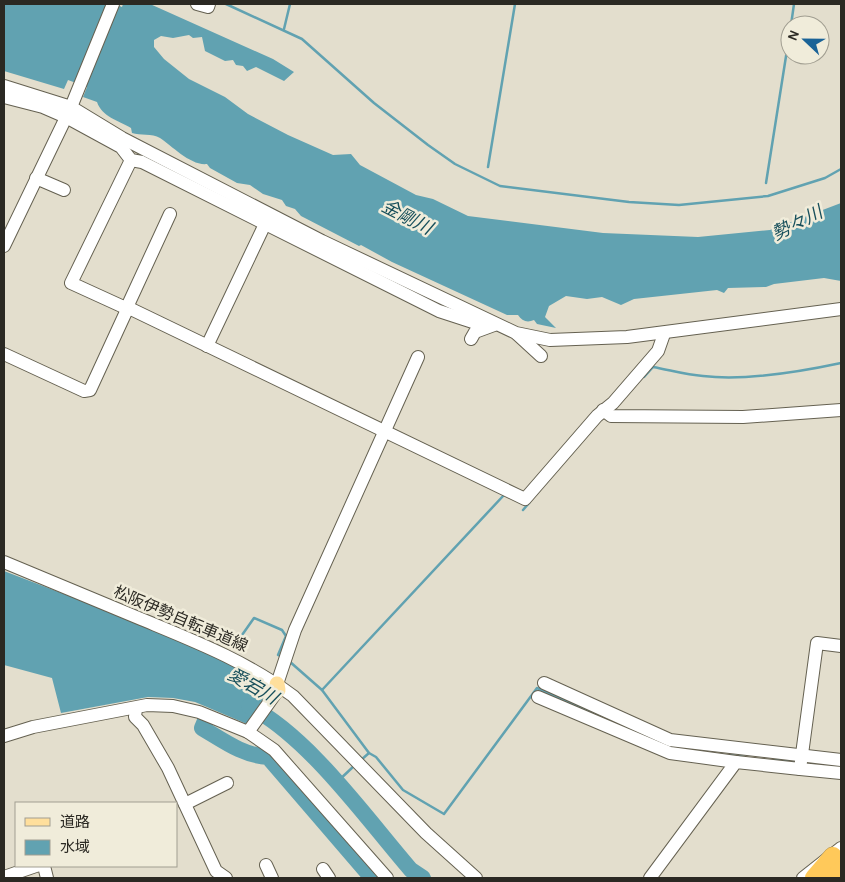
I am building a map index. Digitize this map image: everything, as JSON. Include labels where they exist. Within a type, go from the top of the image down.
[{"type":"highway","points":[[814,878],[839,858]]},
{"type":"highway","points":[[834,878],[839,858]]},
{"type":"street","points":[[4,246],[70,109],[113,4]]},
{"type":"street","points":[[197,4],[208,7],[209,4]]},
{"type":"street","points":[[4,86],[70,109],[122,138],[270,214],[494,325],[516,334],[550,340],[578,341],[664,334],[841,309]]},
{"type":"street","points":[[4,97],[43,107],[70,109],[122,148],[131,160],[142,162],[438,312],[482,325],[494,325]]},
{"type":"street","points":[[131,160],[71,283],[526,498],[606,413],[658,351],[664,334]]},
{"type":"street","points":[[36,178],[64,190]]},
{"type":"street","points":[[4,354],[84,391],[90,390],[170,214]]},
{"type":"street","points":[[207,346],[265,224]]},
{"type":"street","points":[[471,339],[475,332],[494,325]]},
{"type":"street","points":[[516,334],[541,356]]},
{"type":"street","points":[[248,732],[278,687],[284,659],[418,357]]},
{"type":"street","points":[[606,413],[744,417],[841,410]]},
{"type":"street","name":"松阪伊勢自転車道線","points":[[4,562],[206,645],[249,666],[293,696],[426,832],[476,878]]},
{"type":"street","points":[[801,762],[817,644],[841,646]]},
{"type":"street","points":[[544,683],[670,740],[801,762],[841,774]]},
{"type":"street","points":[[538,697],[670,753],[736,762],[841,760]]},
{"type":"street","points":[[4,736],[33,727],[116,709],[136,708],[147,704],[186,708],[248,732],[274,750],[388,878]]},
{"type":"street","points":[[136,708],[135,717],[143,725],[153,742],[185,804],[216,872],[226,878]]},
{"type":"street","points":[[650,878],[736,762]]},
{"type":"street","points":[[185,804],[227,783]]},
{"type":"street","points":[[803,878],[812,870],[839,858]]},
{"type":"street","points":[[266,865],[272,878]]},
{"type":"street","points":[[4,877],[33,867]]},
{"type":"water","points":[[4,4],[115,4],[122,7],[123,4],[150,4],[273,59],[294,72],[284,81],[256,67],[247,71],[243,66],[236,65],[233,60],[225,61],[205,51],[202,37],[193,38],[189,35],[173,38],[161,36],[154,40],[154,47],[164,59],[189,79],[225,97],[248,114],[288,135],[333,155],[351,154],[360,165],[416,195],[433,199],[468,216],[603,233],[698,237],[770,230],[841,203],[841,281],[824,278],[774,284],[766,287],[728,288],[724,293],[717,290],[634,299],[621,305],[602,297],[587,299],[566,296],[549,306],[545,317],[556,328],[537,324],[534,320],[525,321],[518,315],[507,315],[392,262],[361,245],[359,246],[301,216],[295,209],[286,206],[282,200],[263,194],[250,185],[237,183],[210,168],[207,164],[201,164],[188,159],[160,138],[132,133],[131,128],[111,118],[99,107],[97,102],[83,97],[87,87],[68,80],[64,89],[4,71]]},
{"type":"water","points":[[4,571],[202,647],[272,687],[247,724],[195,702],[173,698],[148,697],[61,713],[52,678],[4,665]]},
{"type":"waterway","points":[[226,4],[302,39],[374,103],[428,145],[455,164],[500,186],[629,202],[679,205],[768,196],[825,178],[841,169]]},
{"type":"waterway","points":[[284,29],[290,4]]},
{"type":"waterway","points":[[488,167],[515,4]]},
{"type":"waterway","points":[[792,15],[794,4]]},
{"type":"waterway","points":[[766,183],[785,65]]},
{"type":"waterway","points":[[644,377],[653,367],[684,374],[737,377],[808,370],[841,363]]},
{"type":"waterway","points":[[289,661],[322,690],[504,495]]},
{"type":"waterway","points":[[523,510],[529,503]]},
{"type":"waterway","points":[[216,634],[222,640],[235,645],[254,618],[282,630],[286,636],[278,655],[282,657]]},
{"type":"waterway","points":[[361,760],[369,753],[376,757],[403,790],[444,814],[537,688],[598,716]]},
{"type":"waterway","points":[[322,690],[369,753]]},
{"type":"waterway","name":"愛宕川","points":[[249,706],[293,737],[315,758],[356,803],[411,870],[423,878]]},
{"type":"waterway","points":[[205,721],[202,728],[226,742],[241,750],[268,757],[372,878]]},
{"type":"waterway","points":[[728,755],[745,757]]},
{"type":"waterway","points":[[775,760],[797,762]]},
{"type":"waterway","points":[[805,763],[825,764]]},
{"type":"waterway","points":[[336,783],[355,765]]},
{"type":"water label","name":"金剛川","points":[[407,217]]},
{"type":"water label","name":"勢々川","points":[[797,223]]}]
